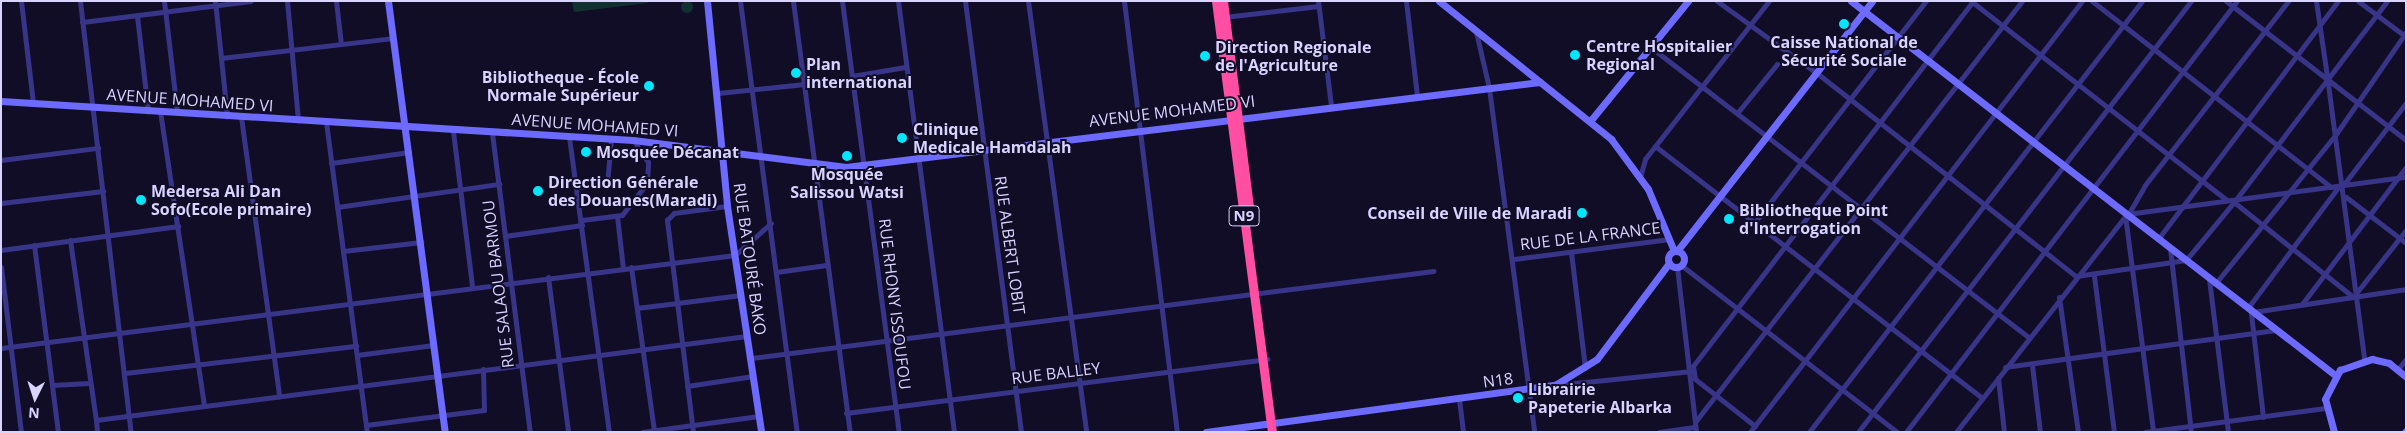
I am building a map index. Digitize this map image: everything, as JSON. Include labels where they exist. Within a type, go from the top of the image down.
[{"type":"highway","name":"N9","points":[[1216,1],[1221,17],[1275,428]]},
{"type":"highway","name":"N9","points":[[1221,17],[1223,1]]},
{"type":"street","points":[[21,1],[33,103]]},
{"type":"street","points":[[80,1],[121,333],[130,432]]},
{"type":"street","points":[[164,1],[177,112]]},
{"type":"street","points":[[82,22],[251,1]]},
{"type":"street","points":[[287,1],[298,120]]},
{"type":"street","points":[[336,1],[342,44]]},
{"type":"street","points":[[388,1],[445,432]]},
{"type":"street","name":"RUE BATOURÉ BAKO","points":[[707,1],[724,150],[727,206],[761,432]]},
{"type":"street","points":[[740,1],[797,432]]},
{"type":"street","points":[[794,1],[816,166],[837,348],[850,432]]},
{"type":"street","name":"RUE RHONY ISSOUFOU","points":[[842,1],[899,432]]},
{"type":"street","points":[[898,1],[905,67],[919,157],[954,432]]},
{"type":"street","name":"RUE ALBERT LOBIT","points":[[965,1],[1021,432]]},
{"type":"street","points":[[1028,1],[1049,141],[1086,432]]},
{"type":"street","points":[[1124,1],[1171,370],[1177,432]]},
{"type":"street","points":[[1406,1],[1416,96]]},
{"type":"street","points":[[1439,1],[1540,82],[1592,120],[1640,177],[1675,251],[1684,256],[1679,266],[1695,427]]},
{"type":"street","points":[[1592,120],[1653,49],[1688,1]]},
{"type":"street","points":[[1717,1],[1818,74],[2076,276],[2094,276],[2133,271],[2186,260],[2235,200],[2387,1]]},
{"type":"street","points":[[1640,177],[1645,159],[1769,1]]},
{"type":"street","points":[[1851,1],[1928,60],[1958,86],[2335,375]]},
{"type":"street","points":[[1755,222],[1926,1]]},
{"type":"street","points":[[1659,432],[1695,427],[2022,1]]},
{"type":"street","points":[[1750,432],[1852,296],[2082,1]]},
{"type":"street","points":[[2092,1],[2331,187]]},
{"type":"street","points":[[1809,432],[2142,1]]},
{"type":"street","points":[[1858,432],[1968,290],[2014,227],[2191,1]]},
{"type":"street","points":[[2226,1],[2406,140]]},
{"type":"street","points":[[1906,432],[2237,1]]},
{"type":"street","points":[[1956,432],[2058,297],[2127,214],[2288,1]]},
{"type":"street","points":[[2316,1],[2342,185],[2346,198],[2355,294],[2364,359]]},
{"type":"street","points":[[2158,238],[2338,1]]},
{"type":"street","points":[[2228,432],[2216,341],[2212,281],[2262,225],[2285,194],[2336,134],[2405,34],[2358,1]]},
{"type":"street","points":[[1555,385],[1690,371],[1972,2],[2227,200]]},
{"type":"street","name":"N18","points":[[1206,432],[1275,428],[1528,390],[1555,385],[1585,369],[1614,341],[1669,263],[1675,251],[1722,197],[1873,3]]},
{"type":"street","points":[[215,4],[227,116]]},
{"type":"street","points":[[1221,17],[1318,4],[1330,106]]},
{"type":"street","points":[[137,16],[148,110]]},
{"type":"street","points":[[1475,30],[1490,88],[1514,258],[1534,432]]},
{"type":"street","points":[[221,58],[393,38]]},
{"type":"street","points":[[1653,49],[1704,85],[1803,161],[2028,337]]},
{"type":"street","points":[[1738,112],[1777,64]]},
{"type":"street","points":[[852,76],[905,67]]},
{"type":"street","name":"AVENUE MOHAMED VI","points":[[1,101],[453,131],[633,140],[724,150],[816,166],[865,164],[1234,117],[1540,82]]},
{"type":"street","points":[[718,92],[805,84]]},
{"type":"street","points":[[2262,417],[2250,311],[2293,250],[2406,103]]},
{"type":"street","points":[[160,111],[204,405]]},
{"type":"street","points":[[241,117],[279,396]]},
{"type":"street","points":[[326,122],[367,432]]},
{"type":"street","points":[[453,131],[472,286]]},
{"type":"street","name":"RUE SALAOU BARMOU","points":[[492,133],[530,432]]},
{"type":"street","points":[[569,137],[589,273],[609,432]]},
{"type":"street","points":[[577,187],[607,184],[611,139]]},
{"type":"street","points":[[505,236],[617,216],[647,183],[648,162],[633,140]]},
{"type":"street","points":[[1656,146],[1982,398]]},
{"type":"street","points":[[1,160],[98,148]]},
{"type":"street","points":[[332,163],[409,152]]},
{"type":"street","points":[[2302,304],[2368,214],[2406,167]]},
{"type":"street","points":[[2127,214],[2406,177]]},
{"type":"street","points":[[337,207],[499,184]]},
{"type":"street","points":[[1,203],[103,190]]},
{"type":"street","points":[[2346,198],[2406,243]]},
{"type":"street","points":[[2235,200],[2293,250],[2355,294]]},
{"type":"street","points":[[693,432],[671,263],[669,216],[727,206]]},
{"type":"street","points":[[2127,214],[2140,351],[2152,431]]},
{"type":"street","points":[[617,216],[623,269]]},
{"type":"street","points":[[1,348],[351,305],[426,292],[511,281],[734,255],[770,224]]},
{"type":"street","points":[[1,250],[178,226]]},
{"type":"street","points":[[2355,294],[2406,230]]},
{"type":"street","name":"RUE DE LA FRANCE","points":[[1514,258],[1670,239]]},
{"type":"street","points":[[70,240],[82,338],[97,432]]},
{"type":"street","points":[[343,251],[421,242]]},
{"type":"street","points":[[34,245],[58,432]]},
{"type":"street","points":[[2170,248],[2191,429]]},
{"type":"street","points":[[1571,252],[1585,369]]},
{"type":"street","points":[[1669,263],[1679,266],[1739,307],[1804,361],[1896,432]]},
{"type":"street","points":[[776,272],[827,265]]},
{"type":"street","points":[[1,267],[21,432]]},
{"type":"street","points":[[631,268],[654,430]]},
{"type":"street","points":[[751,358],[1433,270]]},
{"type":"street","points":[[2094,276],[2114,432]]},
{"type":"street","points":[[548,277],[568,432]]},
{"type":"street","points":[[2250,311],[2355,294],[2406,289]]},
{"type":"street","points":[[637,308],[741,295]]},
{"type":"street","points":[[2058,297],[2078,432]]},
{"type":"street","points":[[2005,367],[2068,361],[2180,346],[2275,330]]},
{"type":"street","points":[[96,420],[361,384],[643,351],[747,336]]},
{"type":"street","points":[[357,354],[433,345]]},
{"type":"street","points":[[125,373],[356,346]]},
{"type":"street","name":"RUE BALLEY","points":[[846,413],[1265,359]]},
{"type":"street","points":[[2334,432],[2324,408],[2335,375],[2364,359],[2381,360],[2398,369],[2406,377]]},
{"type":"street","points":[[2398,369],[2406,359]]},
{"type":"street","points":[[2032,365],[2040,432]]},
{"type":"street","points":[[366,425],[484,410],[483,369]]},
{"type":"street","points":[[1690,371],[1695,379],[1755,426]]},
{"type":"street","points":[[686,386],[753,376]]},
{"type":"street","points":[[1998,378],[2004,432]]},
{"type":"street","points":[[52,385],[89,383]]},
{"type":"street","points":[[1459,399],[1463,432]]},
{"type":"street","points":[[2145,432],[2191,429],[2324,408]]},
{"type":"street","points":[[642,432],[759,416]]},
{"type":"green space","points":[[572,1],[648,1],[648,3],[574,12]]},
{"type":"green space","points":[[687,1],[693,7],[687,13],[681,7]]},
{"type":"place","name":"Caisse National de Sécurité Sociale","points":[[1844,24]]},
{"type":"place","name":"Centre Hospitalier Regional","points":[[1575,55]]},
{"type":"place","name":"Direction Regionale de l'Agriculture","points":[[1205,56]]},
{"type":"place","name":"Plan international","points":[[796,73]]},
{"type":"place","name":"Bibliotheque - École Normale Supérieur","points":[[649,86]]},
{"type":"place","name":"Clinique Medicale Hamdalah","points":[[902,138]]},
{"type":"place","name":"Mosquée Décanat","points":[[586,152]]},
{"type":"place","name":"Mosquée Salissou Watsi","points":[[847,156]]},
{"type":"place","name":"Direction Générale des Douanes(Maradi)","points":[[538,191]]},
{"type":"place","name":"Medersa Ali Dan Sofo(Ecole primaire)","points":[[141,200]]},
{"type":"place","name":"Conseil de Ville de Maradi","points":[[1582,213]]},
{"type":"place","name":"Bibliotheque Point d'Interrogation","points":[[1729,219]]},
{"type":"place","name":"Librairie Papeterie Albarka","points":[[1518,398]]}]
